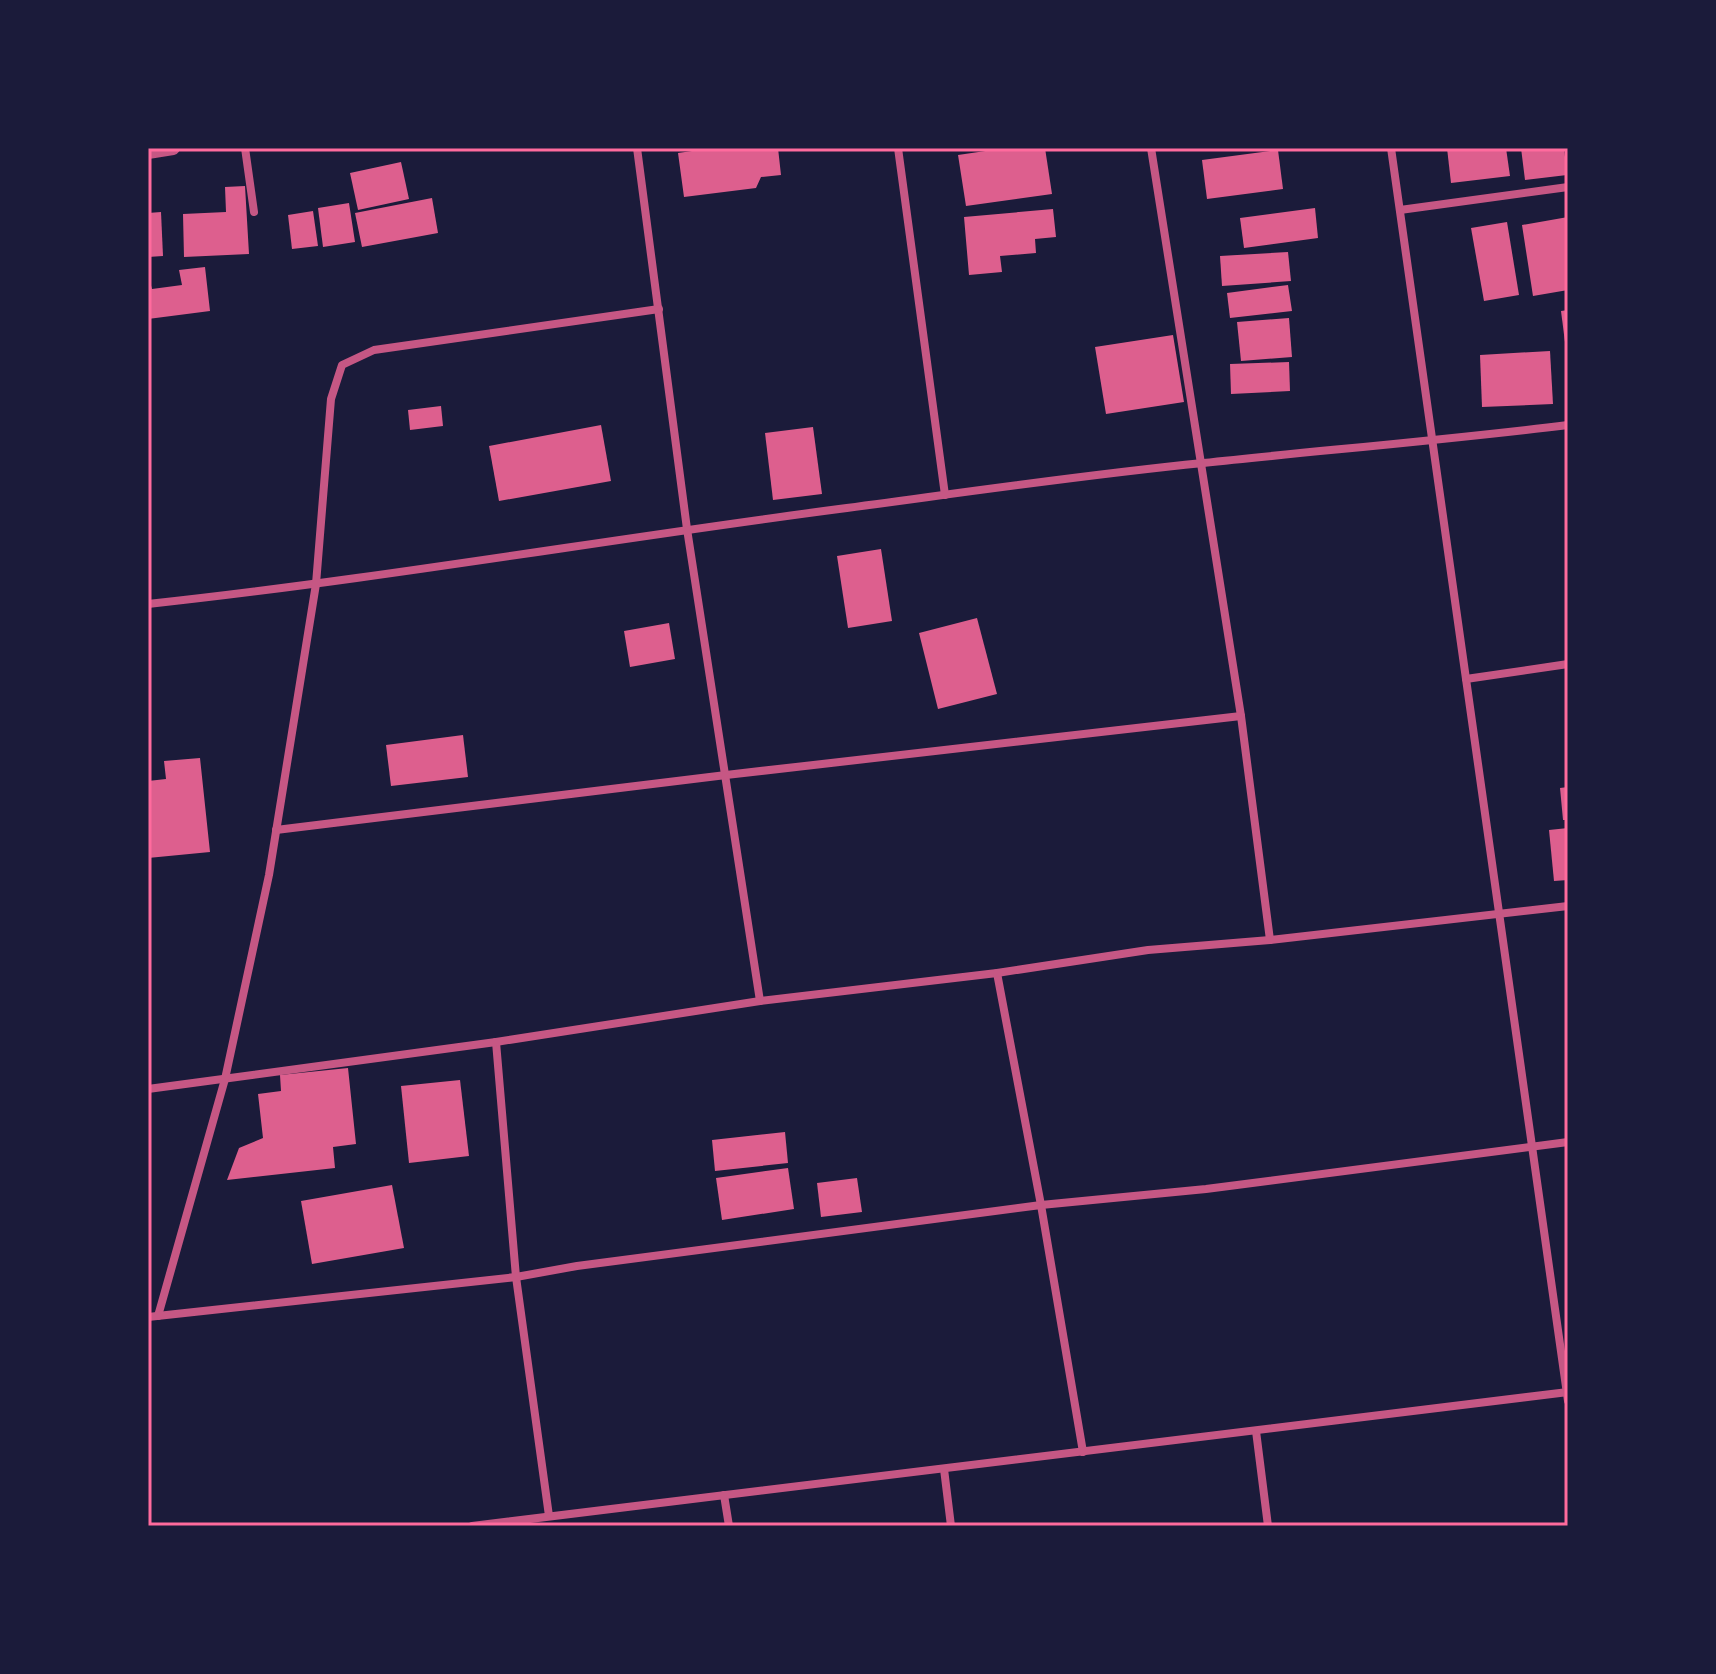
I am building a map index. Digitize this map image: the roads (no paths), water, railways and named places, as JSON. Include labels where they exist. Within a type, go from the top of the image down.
[{"type":"street","points":[[148,152],[173,148]]},
{"type":"street","points":[[245,148],[254,212]]},
{"type":"street","points":[[637,148],[687,529],[760,1001]]},
{"type":"street","points":[[898,148],[945,495]]},
{"type":"street","points":[[1151,148],[1241,716],[1270,940]]},
{"type":"street","points":[[472,1526],[1568,1395],[1391,148]]},
{"type":"street","points":[[1400,210],[1568,187]]},
{"type":"street","points":[[158,1316],[225,1079],[276,830],[316,584],[331,399],[342,365],[374,350],[659,309]]},
{"type":"street","points":[[148,604],[316,584],[687,529],[945,495],[1202,463],[1568,425]]},
{"type":"street","points":[[1466,679],[1568,664]]},
{"type":"street","points":[[276,830],[1241,716]]},
{"type":"street","points":[[148,1089],[496,1042],[760,1001],[997,973],[1148,950],[1270,940],[1568,906]]},
{"type":"street","points":[[997,973],[1083,1452]]},
{"type":"street","points":[[496,1042],[516,1277],[549,1516]]},
{"type":"street","points":[[148,1317],[516,1277],[577,1266],[1041,1205],[1206,1189],[1568,1142]]},
{"type":"street","points":[[1256,1431],[1268,1526]]},
{"type":"street","points":[[944,1469],[951,1526]]},
{"type":"street","points":[[724,1495],[729,1526]]}]
